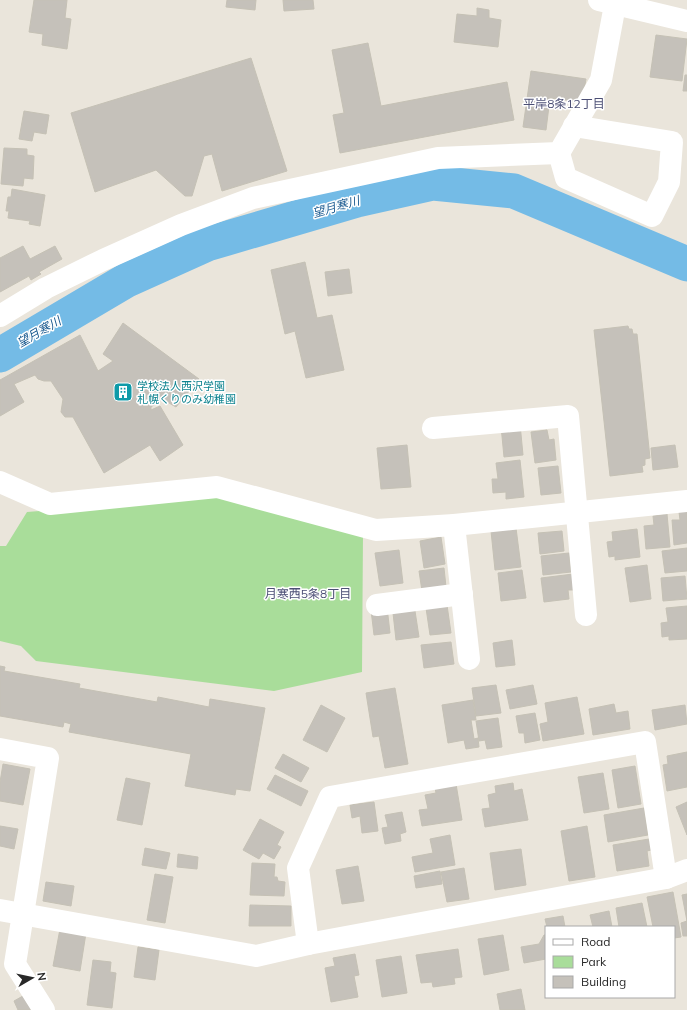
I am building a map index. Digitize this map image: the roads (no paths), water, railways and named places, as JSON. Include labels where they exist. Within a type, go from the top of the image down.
[{"type":"street","points":[[574,126],[672,142],[669,182],[652,216],[566,178],[559,153],[574,126],[601,80],[607,2],[687,21]]},
{"type":"street","points":[[0,316],[46,288],[103,260],[181,225],[253,198],[438,158],[559,153]]},
{"type":"street","points":[[433,428],[568,416],[586,615]]},
{"type":"street","points":[[0,482],[50,504],[217,487],[376,530],[454,525],[687,501]]},
{"type":"street","points":[[454,525],[469,659]]},
{"type":"street","points":[[377,604],[462,594]]},
{"type":"street","points":[[308,944],[298,868],[330,797],[645,742],[666,878]]},
{"type":"street","points":[[0,750],[48,758],[15,964],[44,1010]]},
{"type":"street","points":[[0,910],[256,956],[308,944],[666,878],[687,870]]},
{"type":"waterway","name":"望月寒川","points":[[0,355],[127,280],[207,244],[357,200],[433,183],[514,191],[687,264]]},
{"type":"place","name":"学校法人西沢学園 札幌くりのみ幼稚園","points":[[123,392]]},
{"type":"district","name":"平岸8条12丁目","points":[[564,104]]},
{"type":"district","name":"月寒西5条8丁目","points":[[308,594]]}]
